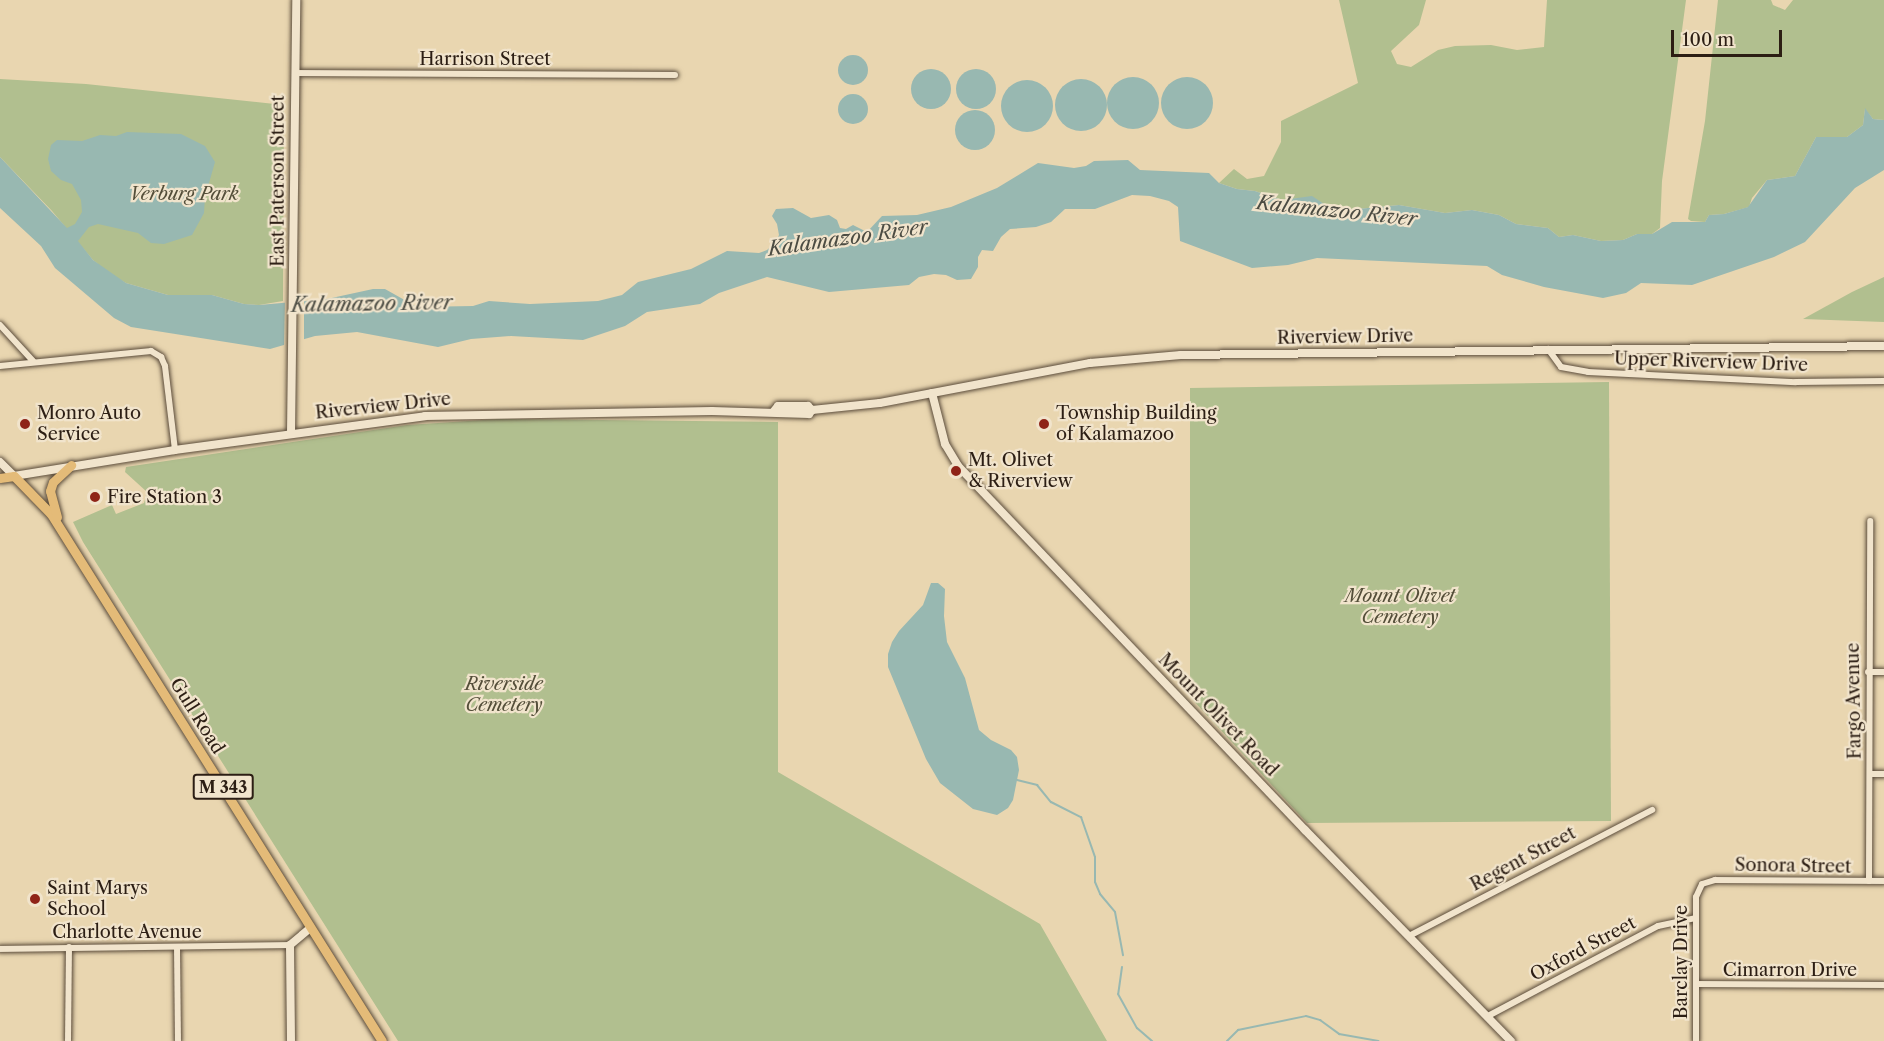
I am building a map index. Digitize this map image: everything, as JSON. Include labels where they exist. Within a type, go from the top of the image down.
[{"type":"main road","points":[[63,533],[50,491],[53,482],[71,465]]},
{"type":"main road","name":"Riverview Drive","points":[[0,478],[14,476]]},
{"type":"main road","name":"Gull Road","points":[[14,476],[37,498],[63,533],[382,1041]]},
{"type":"street","name":"East Paterson Street","points":[[291,434],[294,367],[296,0]]},
{"type":"street","name":"Harrison Street","points":[[295,73],[675,75]]},
{"type":"street","points":[[0,326],[33,361]]},
{"type":"street","name":"Riverview Drive","points":[[14,476],[71,465],[350,424],[463,414],[774,411],[778,406],[808,406],[812,410],[880,403],[1054,369],[1145,357],[1548,348],[1884,346]]},
{"type":"street","name":"Upper Riverview Drive","points":[[1548,348],[1561,367],[1588,372],[1796,382],[1884,381]]},
{"type":"street","points":[[0,366],[152,351],[161,357],[168,382],[175,450]]},
{"type":"street","name":"Mount Olivet Road","points":[[932,393],[945,444],[958,466],[1511,1041]]},
{"type":"street","points":[[0,462],[14,476]]},
{"type":"street","name":"Fargo Avenue","points":[[1869,882],[1870,521]]},
{"type":"street","points":[[1868,672],[1884,672]]},
{"type":"street","points":[[1870,774],[1884,774]]},
{"type":"street","name":"Regent Street","points":[[1409,936],[1652,810]]},
{"type":"street","name":"Sonora Street","points":[[1702,884],[1715,880],[1884,881]]},
{"type":"street","name":"Barclay Drive","points":[[1696,1041],[1695,918],[1696,892],[1702,884]]},
{"type":"street","name":"Oxford Street","points":[[1488,1016],[1658,926],[1695,918]]},
{"type":"street","points":[[291,1041],[290,945],[310,928]]},
{"type":"street","name":"Charlotte Avenue","points":[[0,948],[290,945]]},
{"type":"street","points":[[68,1041],[69,947]]},
{"type":"street","points":[[177,947],[178,1041]]},
{"type":"street","name":"Cimarron Drive","points":[[1697,984],[1884,985]]},
{"type":"green space","points":[[1339,0],[1426,0],[1419,25],[1391,51],[1397,64],[1411,67],[1438,50],[1455,46],[1491,45],[1517,50],[1544,47],[1547,0],[1686,0],[1662,181],[1660,228],[1652,234],[1637,234],[1623,240],[1601,241],[1573,235],[1559,237],[1548,228],[1516,224],[1499,215],[1472,210],[1445,213],[1399,205],[1347,210],[1329,207],[1312,197],[1282,200],[1219,183],[1234,169],[1247,179],[1264,176],[1281,142],[1281,121],[1358,83]]},
{"type":"green space","points":[[1718,0],[1771,0],[1773,5],[1785,10],[1793,0],[1884,0],[1884,120],[1873,119],[1865,109],[1863,125],[1847,137],[1816,137],[1795,176],[1767,180],[1752,198],[1749,207],[1724,214],[1709,215],[1705,222],[1691,221],[1688,219],[1705,121]]},
{"type":"green space","name":"Verburg Park","points":[[0,79],[86,84],[284,105],[283,301],[259,305],[244,304],[212,295],[168,295],[126,283],[110,274],[93,260],[52,211],[0,157]]},
{"type":"green space","points":[[1884,277],[1884,322],[1803,319],[1852,292]]},
{"type":"green space","name":"Mount Olivet Cemetery","points":[[1609,382],[1611,821],[1307,823],[1190,697],[1190,388]]},
{"type":"green space","name":"Riverside Cemetery","points":[[499,419],[778,422],[778,772],[1040,924],[1107,1041],[398,1041],[83,542],[73,522],[112,505],[116,514],[144,503],[147,492],[125,472],[126,467],[407,425]]},
{"type":"water","points":[[853,55],[864,59],[868,70],[864,81],[853,85],[842,81],[838,70],[842,59]]},
{"type":"water","points":[[931,69],[945,75],[951,89],[945,103],[931,109],[917,103],[911,89],[917,75]]},
{"type":"water","points":[[976,69],[990,75],[996,89],[990,103],[976,109],[962,103],[956,89],[962,75]]},
{"type":"water","points":[[1133,77],[1143,79],[1151,85],[1157,93],[1159,103],[1157,113],[1151,121],[1143,127],[1133,129],[1123,127],[1115,121],[1109,113],[1107,103],[1109,93],[1115,85],[1123,79]]},
{"type":"water","points":[[1187,77],[1197,79],[1205,85],[1211,93],[1213,103],[1211,113],[1205,121],[1197,127],[1187,129],[1177,127],[1169,121],[1163,113],[1161,103],[1163,93],[1169,85],[1177,79]]},
{"type":"water","points":[[1081,79],[1091,81],[1099,87],[1105,95],[1107,105],[1105,115],[1099,123],[1091,129],[1081,131],[1071,129],[1063,123],[1057,115],[1055,105],[1057,95],[1063,87],[1071,81]]},
{"type":"water","points":[[1027,80],[1037,82],[1045,88],[1051,96],[1053,106],[1051,116],[1045,124],[1037,130],[1027,132],[1017,130],[1009,124],[1003,116],[1001,106],[1003,96],[1009,88],[1017,82]]},
{"type":"water","points":[[853,94],[864,98],[868,109],[864,120],[853,124],[842,120],[838,109],[842,98]]},
{"type":"water","name":"Kalamazoo River","points":[[1865,108],[1873,119],[1884,120],[1884,170],[1855,188],[1805,242],[1774,257],[1692,285],[1641,283],[1626,293],[1603,298],[1544,287],[1502,275],[1487,266],[1317,258],[1288,265],[1252,268],[1180,241],[1178,207],[1169,201],[1150,196],[1132,195],[1095,209],[1065,209],[1051,222],[1036,227],[1010,229],[1001,237],[993,251],[982,250],[978,257],[978,267],[971,279],[957,280],[946,275],[934,274],[919,277],[909,285],[829,292],[767,277],[719,293],[700,304],[647,312],[625,326],[583,340],[511,336],[471,339],[438,347],[357,332],[315,336],[270,349],[131,327],[114,318],[55,268],[41,246],[0,208],[0,157],[67,228],[75,224],[82,212],[81,200],[72,184],[61,180],[51,171],[48,159],[51,145],[57,140],[82,141],[100,135],[116,136],[127,132],[181,134],[205,146],[215,162],[205,197],[204,213],[192,235],[164,244],[151,243],[138,233],[98,224],[89,227],[78,241],[93,260],[126,283],[168,295],[212,295],[244,304],[259,305],[327,299],[373,289],[385,289],[417,307],[473,306],[489,301],[530,304],[598,301],[622,295],[638,282],[691,269],[727,251],[759,253],[767,250],[775,243],[779,235],[777,224],[772,216],[776,209],[793,208],[811,218],[829,215],[837,220],[840,228],[846,229],[853,225],[867,232],[882,216],[917,215],[951,207],[997,188],[1038,163],[1074,168],[1086,166],[1094,161],[1128,160],[1140,170],[1209,173],[1219,183],[1282,200],[1312,196],[1329,207],[1347,210],[1399,205],[1445,213],[1472,210],[1499,215],[1516,224],[1548,228],[1559,237],[1573,235],[1601,241],[1623,240],[1637,234],[1652,234],[1672,222],[1705,222],[1709,215],[1724,214],[1748,207],[1767,180],[1795,176],[1816,137],[1847,137],[1863,125]]},
{"type":"water","points":[[975,110],[989,116],[995,130],[989,144],[975,150],[961,144],[955,130],[961,116]]},
{"type":"water","points":[[931,583],[938,583],[945,589],[944,616],[947,642],[965,678],[979,730],[991,740],[1011,750],[1017,757],[1019,770],[1013,800],[1008,808],[997,815],[973,809],[940,783],[926,759],[888,667],[888,654],[892,642],[923,605]]},
{"type":"pier","points":[[285,298],[304,298],[304,344],[284,349]]},
{"type":"waterway","points":[[1017,780],[1037,785],[1051,802],[1081,817],[1095,857],[1095,882],[1100,894],[1115,912],[1123,955]]},
{"type":"waterway","points":[[1122,967],[1118,994],[1137,1028],[1152,1041]]},
{"type":"waterway","points":[[1227,1041],[1238,1030],[1306,1016],[1320,1020],[1339,1034],[1378,1041]]},
{"type":"place","name":"Monro Auto Service","points":[[25,424]]},
{"type":"place","name":"Township Building of Kalamazoo","points":[[1044,424]]},
{"type":"place","name":"Mt. Olivet & Riverview","points":[[956,471]]},
{"type":"place","name":"Fire Station 3","points":[[95,497]]},
{"type":"place","name":"Saint Marys School","points":[[35,899]]}]
